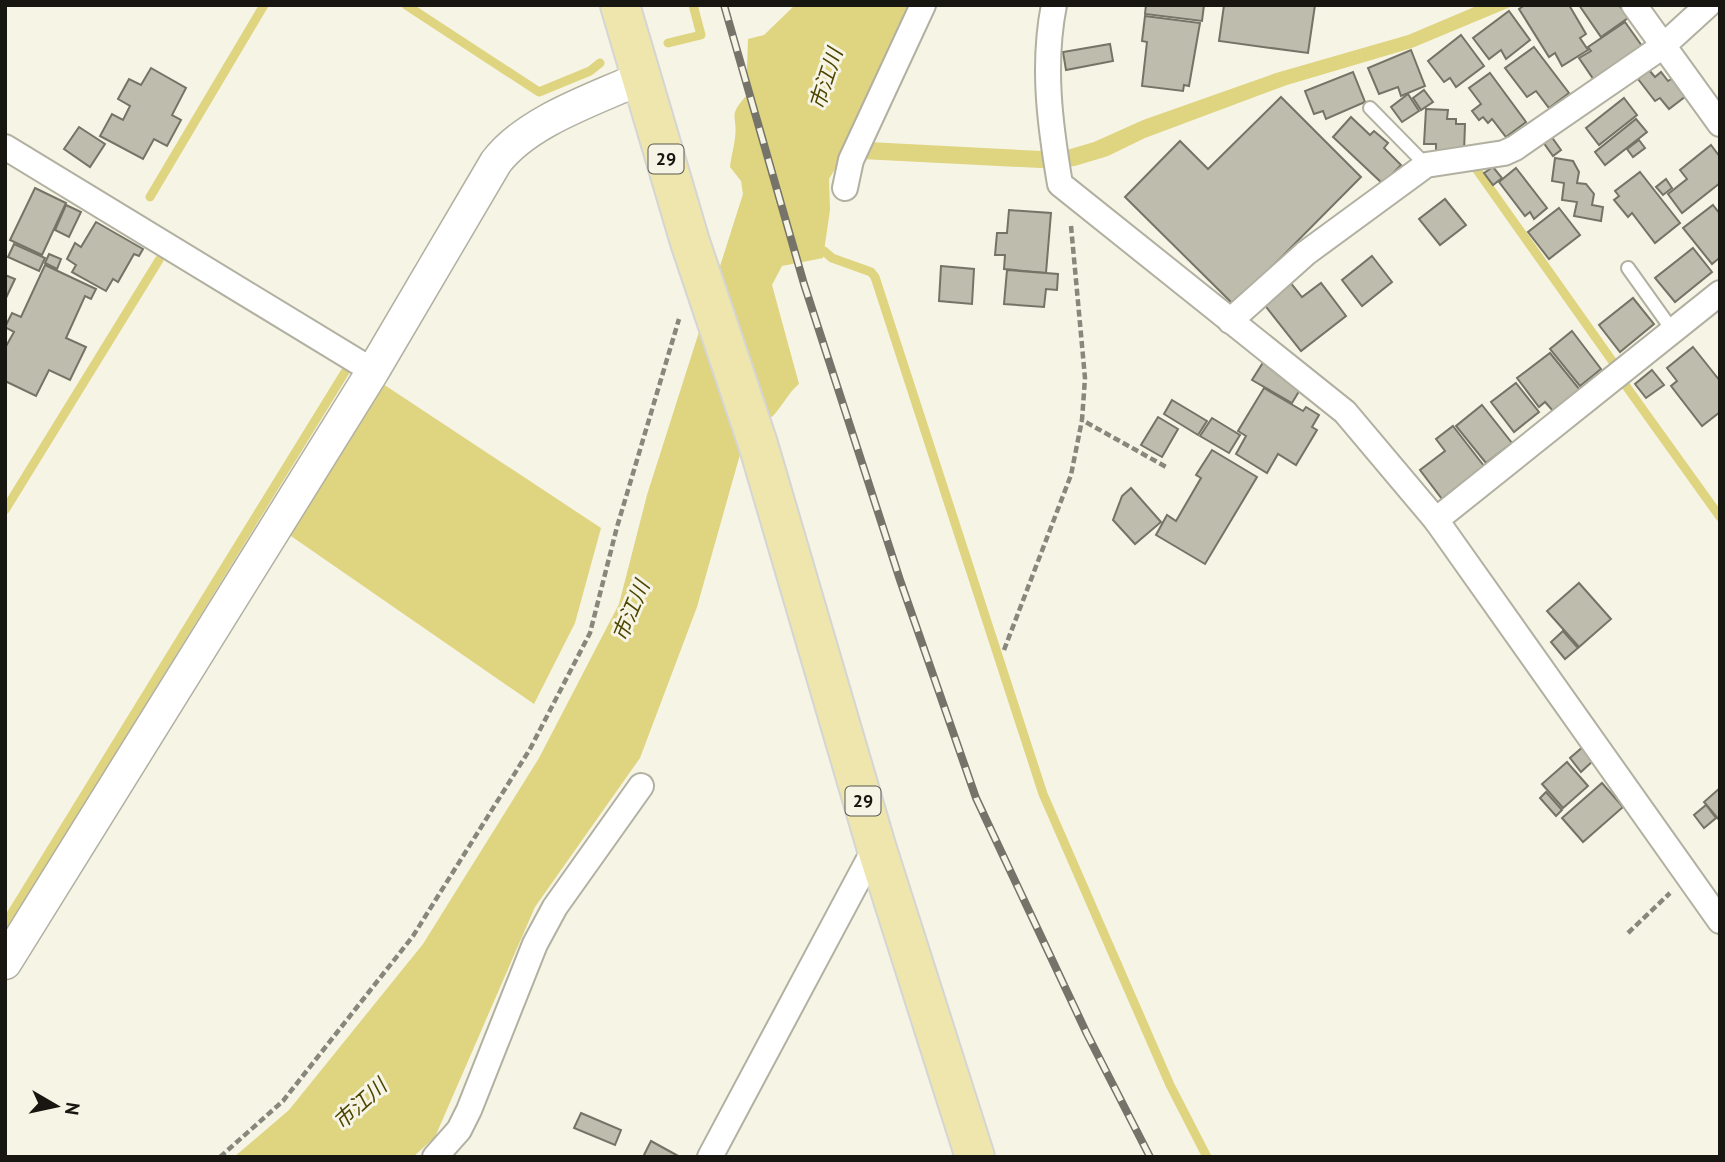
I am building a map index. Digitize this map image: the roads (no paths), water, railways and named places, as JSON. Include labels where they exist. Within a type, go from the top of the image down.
[{"type":"main road","name":"29","points":[[620,5],[690,242],[758,444],[876,846],[975,1157]]},
{"type":"street","points":[[845,188],[851,160],[923,5]]},
{"type":"street","points":[[1054,5],[1048,73],[1053,143],[1063,181],[1230,321],[1345,412],[1436,520],[1720,921]]},
{"type":"street","points":[[1634,5],[1720,124]]},
{"type":"street","points":[[1230,321],[1306,253],[1426,165],[1504,153],[1515,148],[1663,46],[1708,5]]},
{"type":"street","points":[[5,963],[373,371],[508,146],[529,131],[643,77]]},
{"type":"street","points":[[6,148],[373,371]]},
{"type":"street","points":[[1436,520],[1720,293]]},
{"type":"street","points":[[435,1157],[459,1130],[469,1110],[535,944],[555,906],[641,786]]},
{"type":"street","points":[[710,1157],[876,846]]},
{"type":"lane","points":[[1370,108],[1426,165]]},
{"type":"lane","points":[[1628,268],[1673,331]]},
{"type":"water","name":"市江川","points":[[795,5],[913,5],[869,142],[1041,151],[1067,150],[1094,142],[1143,120],[1276,73],[1408,35],[1479,5],[1515,5],[1412,48],[1287,85],[1145,138],[1108,156],[1075,166],[1040,168],[842,158],[829,179],[830,210],[823,258],[782,266],[772,285],[799,384],[772,417],[752,412],[697,607],[640,758],[535,907],[435,1137],[413,1157],[234,1157],[289,1110],[423,944],[539,758],[619,604],[647,495],[743,194],[741,181],[730,167],[736,130],[734,116],[746,96],[748,39],[764,35]]},
{"type":"water","points":[[383,384],[601,528],[575,623],[534,704],[288,534]]},
{"type":"waterway","points":[[150,197],[264,5]]},
{"type":"waterway","points":[[406,5],[539,92],[590,71],[600,63]]},
{"type":"waterway","points":[[668,43],[701,35],[693,5]]},
{"type":"waterway","points":[[1477,170],[1613,362]]},
{"type":"waterway","points":[[824,251],[832,258],[871,272],[875,277],[1043,794],[1170,1085],[1207,1157]]},
{"type":"waterway","points":[[5,510],[159,260]]},
{"type":"waterway","points":[[5,924],[345,372]]},
{"type":"waterway","points":[[1626,386],[1720,517]]},
{"type":"railway","points":[[724,5],[804,284],[900,580],[976,798],[1087,1034],[1150,1157]]}]
